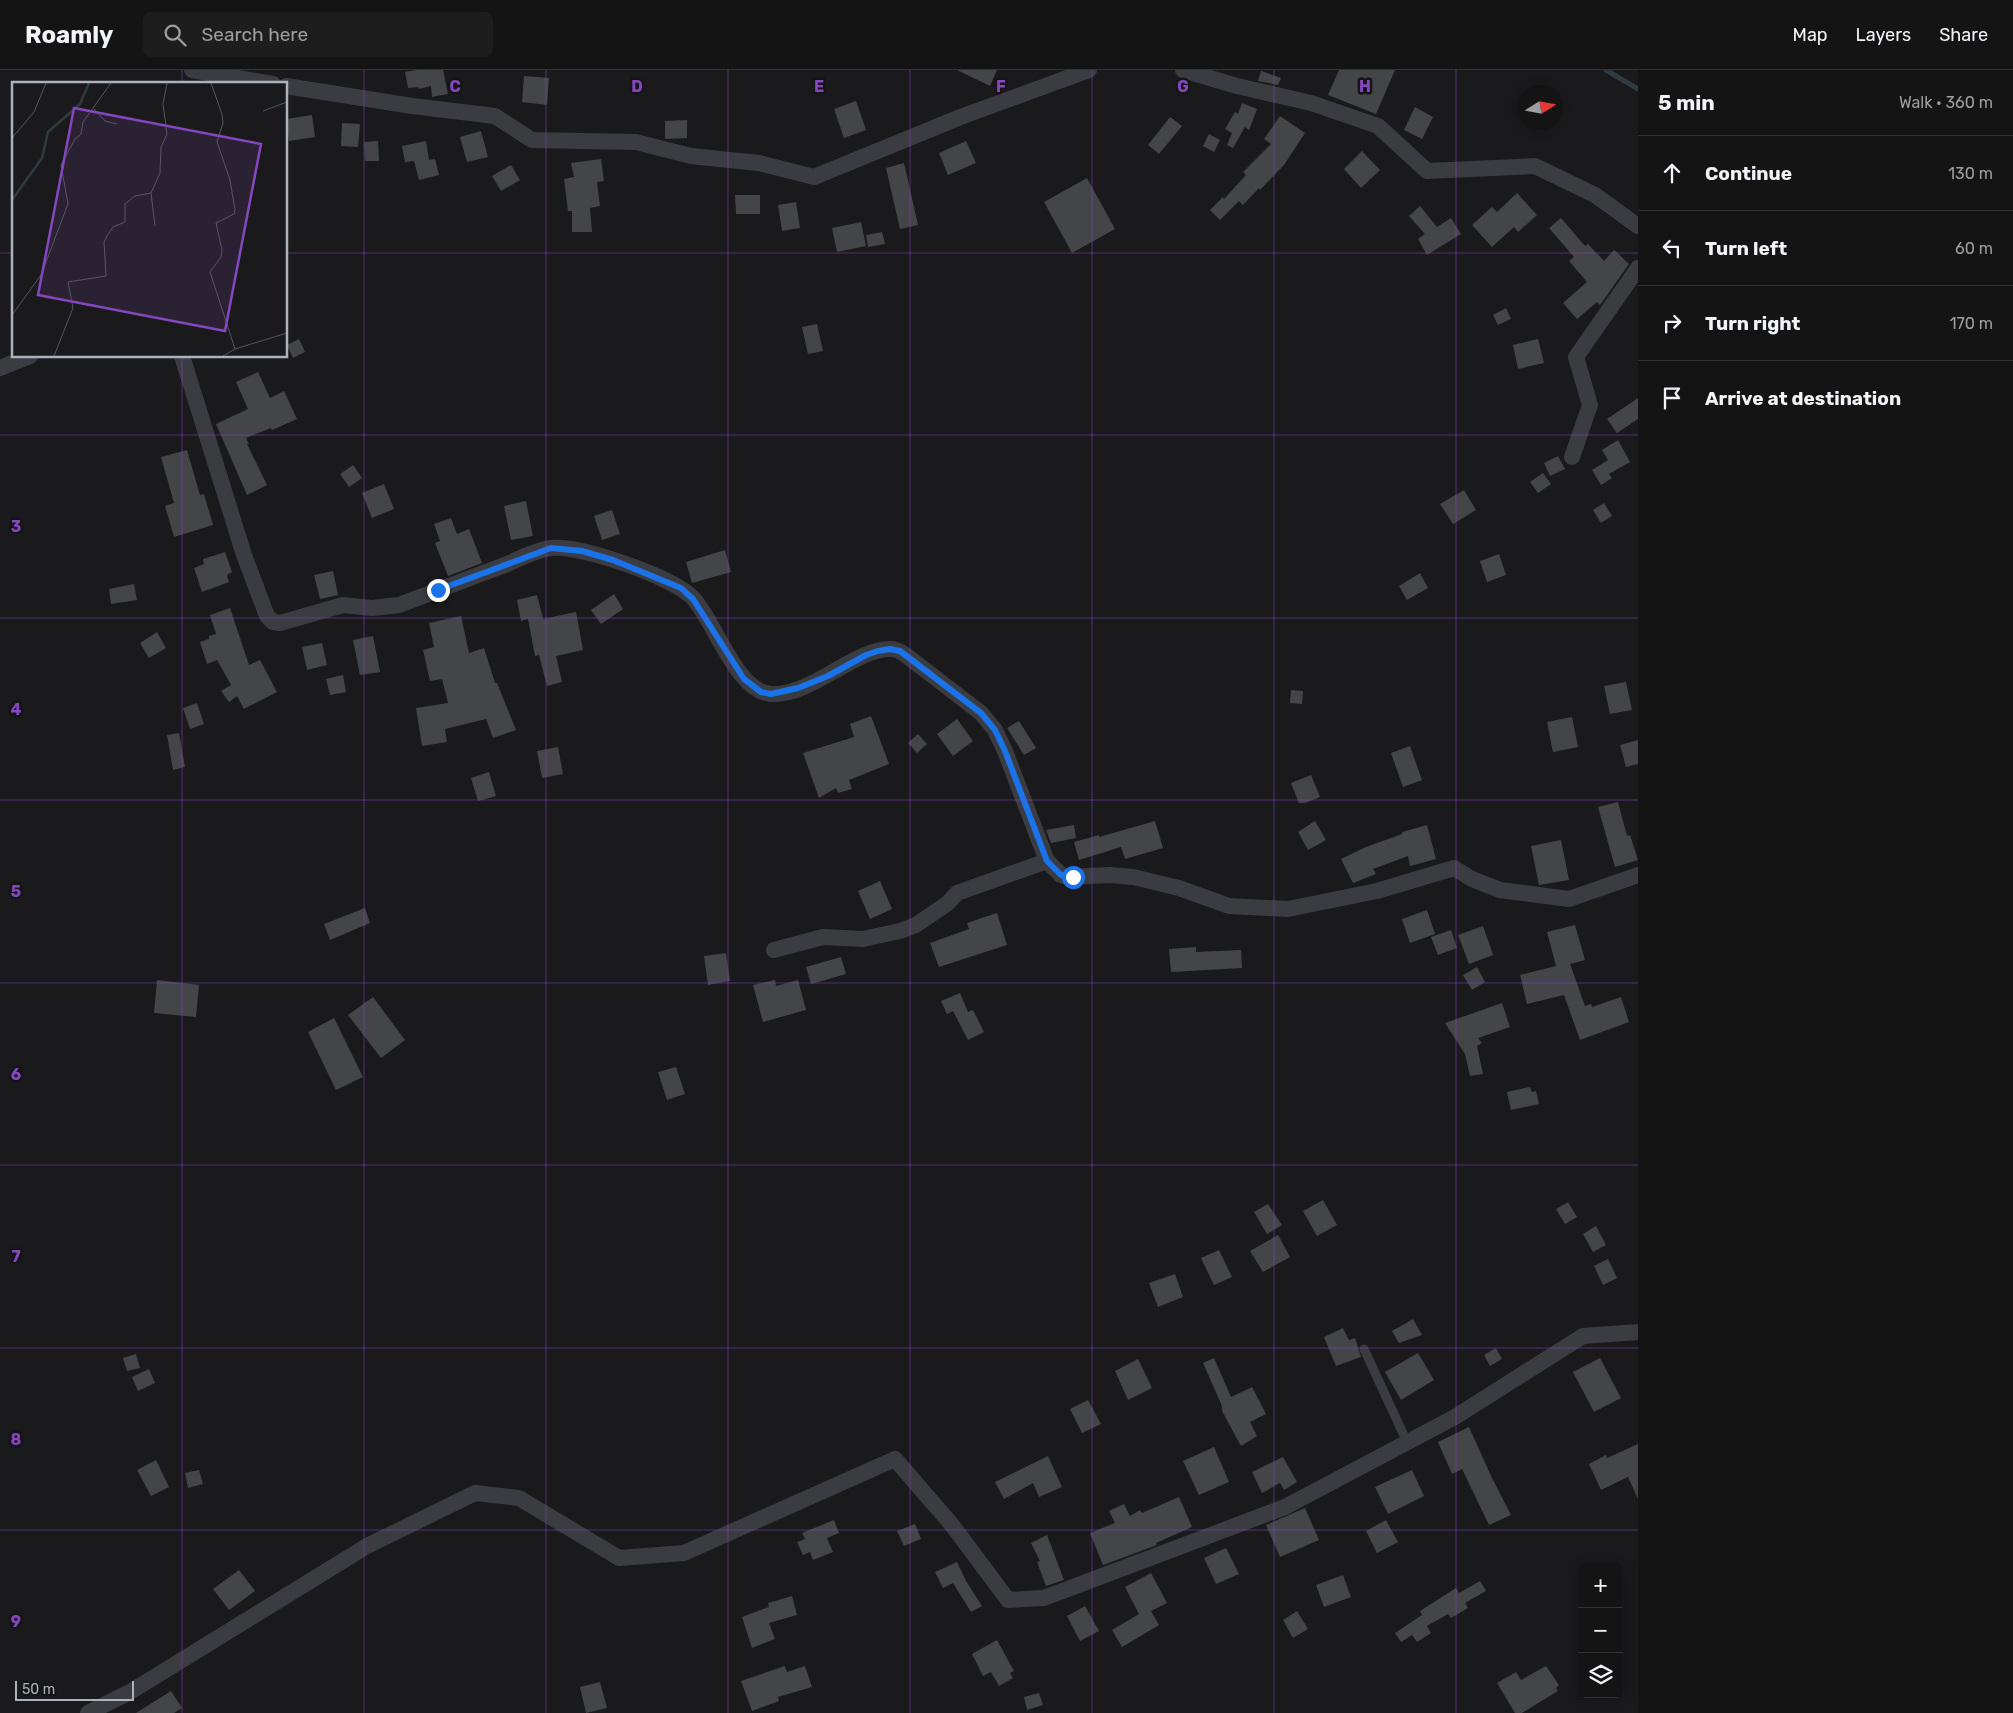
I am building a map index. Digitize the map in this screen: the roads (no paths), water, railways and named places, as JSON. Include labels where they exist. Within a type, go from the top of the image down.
[{"type":"street","points":[[192,70],[261,82]]},
{"type":"street","points":[[288,86],[412,106],[495,116],[532,140],[636,142],[690,156],[759,163],[814,177],[963,116],[1089,70]]},
{"type":"street","points":[[1182,70],[1237,86],[1310,103],[1378,126],[1428,171],[1535,166],[1594,195],[1638,226]]},
{"type":"street","points":[[1572,456],[1590,405],[1576,357],[1638,268]]},
{"type":"street","points":[[0,368],[25,358]]},
{"type":"street","points":[[183,358],[244,555],[266,616],[273,622],[280,623],[343,605],[372,608],[399,605],[551,548],[582,551],[613,560],[681,588],[693,599],[744,679],[761,692],[780,693],[798,688],[828,676],[866,655],[890,649],[900,651],[981,713],[995,730],[1005,751],[1047,861],[1061,875],[1133,877],[1179,888],[1229,906],[1288,909],[1377,890],[1454,868],[1472,879],[1500,890],[1569,898],[1638,875]]},
{"type":"street","points":[[774,950],[823,937],[863,939],[900,931],[916,925],[948,903],[957,893],[1047,861]]},
{"type":"street","points":[[88,1713],[130,1692],[367,1546],[476,1493],[519,1498],[619,1558],[684,1553],[895,1459],[952,1525],[1008,1600],[1044,1598],[1285,1507],[1455,1417],[1583,1336],[1638,1332]]},
{"type":"lane","points":[[1364,1349],[1407,1442]]},
{"type":"waterway","points":[[1606,70],[1638,89]]}]
